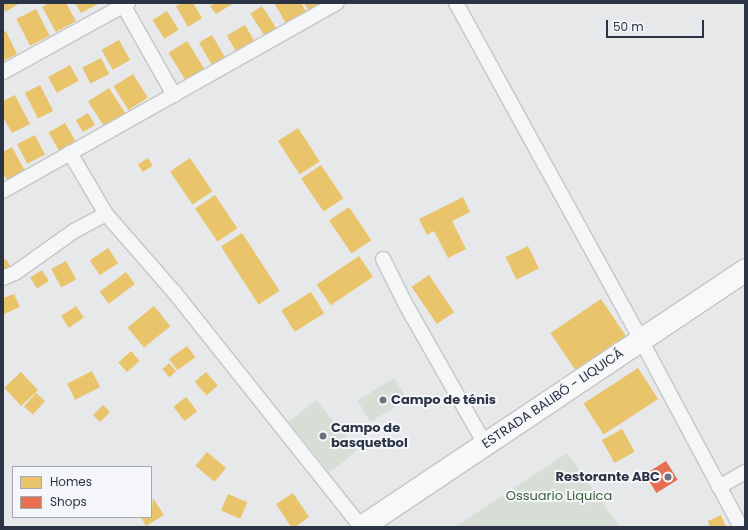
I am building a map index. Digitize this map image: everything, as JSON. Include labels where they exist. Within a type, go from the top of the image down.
[{"type":"main road","name":"ESTRADA BALIBÓ - LIQUICÁ","points":[[362,527],[745,271]]},
{"type":"street","points":[[3,191],[337,3]]},
{"type":"street","points":[[456,3],[641,340],[741,527]]},
{"type":"street","points":[[3,72],[125,4],[174,94]]},
{"type":"street","points":[[70,153],[106,214],[175,293],[362,527]]},
{"type":"street","points":[[3,278],[15,273],[74,231],[106,214]]},
{"type":"street","points":[[383,259],[406,305],[485,444]]},
{"type":"street","points":[[719,487],[745,472]]},
{"type":"green space","name":"Campo de ténis","points":[[394,378],[407,399],[371,422],[358,401]]},
{"type":"green space","name":"Campo de basquetbol","points":[[316,400],[357,451],[330,473],[289,422]]},
{"type":"green space","name":"Ossuario Liquica","points":[[567,453],[620,527],[455,527]]},
{"type":"building: Homes","points":[[3,3],[20,3],[5,12]]},
{"type":"building: Homes","points":[[49,3],[66,3],[76,21],[56,32],[42,7]]},
{"type":"building: Homes","points":[[75,3],[100,3],[81,13]]},
{"type":"building: Homes","points":[[182,3],[193,3],[202,18],[188,27],[176,6]]},
{"type":"building: Homes","points":[[215,3],[234,3],[216,14],[210,6]]},
{"type":"building: Homes","points":[[274,3],[301,3],[307,13],[287,25]]},
{"type":"building: Homes","points":[[304,3],[324,3],[309,11]]},
{"type":"building: Homes","points":[[262,6],[277,29],[265,36],[250,14]]},
{"type":"building: Homes","points":[[36,9],[50,36],[30,46],[16,19]]},
{"type":"building: Homes","points":[[167,11],[179,30],[164,39],[153,20]]},
{"type":"building: Homes","points":[[245,25],[255,42],[237,53],[227,36]]},
{"type":"building: Homes","points":[[6,31],[17,54],[3,61],[3,32]]},
{"type":"building: Homes","points":[[212,35],[226,59],[213,67],[199,42]]},
{"type":"building: Homes","points":[[119,40],[130,60],[113,70],[102,50]]},
{"type":"building: Homes","points":[[187,41],[205,70],[186,81],[168,53]]},
{"type":"building: Homes","points":[[101,58],[109,74],[90,84],[82,68]]},
{"type":"building: Homes","points":[[70,65],[79,81],[57,93],[48,77]]},
{"type":"building: Homes","points":[[133,74],[148,98],[128,110],[113,86]]},
{"type":"building: Homes","points":[[40,85],[53,111],[38,119],[25,93]]},
{"type":"building: Homes","points":[[109,88],[126,114],[105,128],[88,102]]},
{"type":"building: Homes","points":[[15,95],[30,124],[12,133],[3,117],[3,101]]},
{"type":"building: Homes","points":[[88,113],[95,125],[83,132],[76,120]]},
{"type":"building: Homes","points":[[65,123],[76,142],[60,152],[49,132]]},
{"type":"building: Homes","points":[[298,128],[320,162],[300,175],[278,141]]},
{"type":"building: Homes","points":[[35,135],[45,155],[27,164],[17,144]]},
{"type":"building: Homes","points":[[12,147],[25,171],[7,180],[3,173],[3,152]]},
{"type":"building: Homes","points":[[148,158],[153,166],[143,172],[138,164]]},
{"type":"building: Homes","points":[[190,158],[212,191],[192,205],[170,171]]},
{"type":"building: Homes","points":[[321,165],[343,198],[323,212],[301,178]]},
{"type":"building: Homes","points":[[215,195],[237,228],[217,242],[195,208]]},
{"type":"building: Homes","points":[[463,197],[470,212],[452,221],[466,249],[448,258],[434,231],[427,235],[419,219]]},
{"type":"building: Homes","points":[[349,207],[371,240],[351,254],[329,220]]},
{"type":"building: Homes","points":[[242,233],[280,291],[259,304],[221,247]]},
{"type":"building: Homes","points":[[528,246],[539,268],[516,279],[506,257]]},
{"type":"building: Homes","points":[[108,248],[118,263],[100,275],[90,260]]},
{"type":"building: Homes","points":[[359,256],[373,277],[331,305],[317,285]]},
{"type":"building: Homes","points":[[6,259],[10,266],[3,271],[3,261]]},
{"type":"building: Homes","points":[[66,261],[76,279],[61,288],[51,269]]},
{"type":"building: Homes","points":[[42,270],[49,281],[37,288],[30,277]]},
{"type":"building: Homes","points":[[126,272],[135,284],[109,304],[100,292]]},
{"type":"building: Homes","points":[[429,275],[454,312],[437,324],[412,287]]},
{"type":"building: Homes","points":[[311,292],[324,313],[295,332],[281,311]]},
{"type":"building: Homes","points":[[14,294],[20,307],[4,314],[3,298]]},
{"type":"building: Homes","points":[[601,299],[627,337],[576,371],[550,333]]},
{"type":"building: Homes","points":[[76,306],[84,318],[69,328],[61,316]]},
{"type":"building: Homes","points":[[154,306],[170,326],[144,348],[128,327]]},
{"type":"building: Homes","points":[[187,346],[195,357],[177,370],[169,359]]},
{"type":"building: Homes","points":[[131,351],[140,361],[127,372],[118,362]]},
{"type":"building: Homes","points":[[169,363],[176,371],[169,377],[162,369]]},
{"type":"building: Homes","points":[[638,368],[658,399],[604,434],[583,403]]},
{"type":"building: Homes","points":[[92,371],[100,387],[75,400],[67,384]]},
{"type":"building: Homes","points":[[21,372],[38,390],[21,406],[4,388]]},
{"type":"building: Homes","points":[[206,372],[218,386],[206,395],[195,382]]},
{"type":"building: Homes","points":[[36,393],[45,401],[33,414],[24,406]]},
{"type":"building: Homes","points":[[186,397],[197,411],[184,421],[173,407]]},
{"type":"building: Homes","points":[[103,405],[110,412],[100,422],[93,415]]},
{"type":"building: Homes","points":[[622,429],[635,452],[614,463],[602,440]]},
{"type":"building: Homes","points":[[207,452],[226,468],[215,482],[195,466]]},
{"type":"building: Homes","points":[[293,493],[309,517],[295,527],[291,527],[276,504]]},
{"type":"building: Homes","points":[[228,494],[247,502],[240,519],[221,511]]},
{"type":"building: Homes","points":[[153,498],[164,515],[146,526],[142,518],[152,518]]},
{"type":"building: Homes","points":[[721,515],[726,527],[710,527],[708,521]]},
{"type":"building: Shops","points":[[666,461],[678,480],[656,493],[645,474]]},
{"type":"place","name":"Campo de ténis","points":[[383,400]]},
{"type":"place","name":"Campo de basquetbol","points":[[323,436]]},
{"type":"place","name":"Restorante ABC","points":[[668,477]]}]
